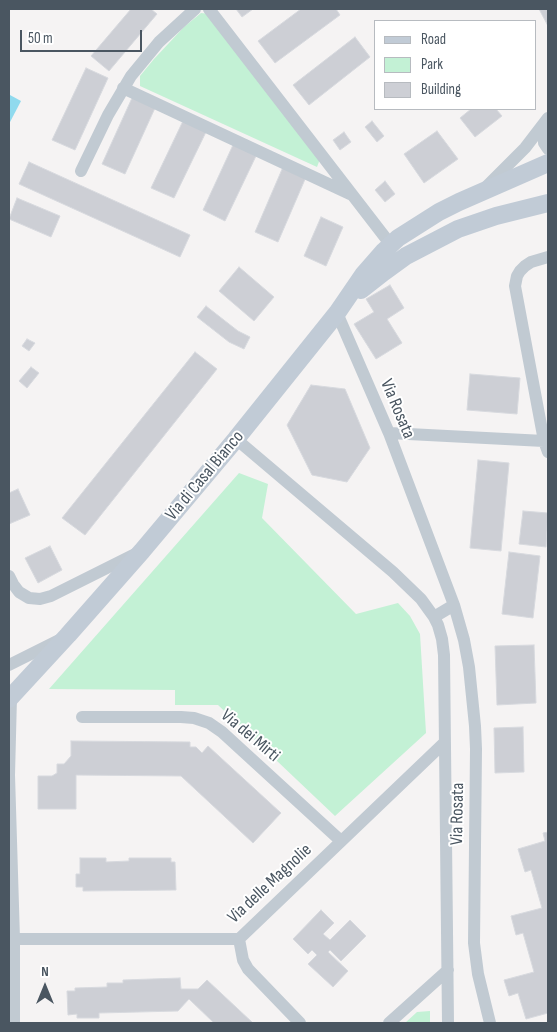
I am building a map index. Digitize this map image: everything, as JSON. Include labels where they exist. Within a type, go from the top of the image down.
[{"type":"main road","name":"Via di Casal Bianco","points":[[10,698],[142,551],[236,439],[337,312],[363,275],[398,238],[439,212],[548,163]]},
{"type":"main road","name":"Via di Casal Bianco","points":[[337,312],[384,272],[406,256],[431,243],[458,230],[496,216],[548,203]]},
{"type":"street","points":[[81,171],[123,88],[154,48],[195,9]]},
{"type":"street","points":[[209,9],[391,245]]},
{"type":"street","points":[[123,88],[353,195]]},
{"type":"street","points":[[480,193],[525,148],[548,118]]},
{"type":"street","points":[[548,123],[544,143],[548,149]]},
{"type":"street","points":[[389,432],[546,447],[515,286],[517,276],[524,266],[548,257]]},
{"type":"street","name":"Via Rosata","points":[[337,312],[389,432],[454,605],[470,667],[475,726],[474,943],[478,974],[490,1023]]},
{"type":"street","name":"Via Rosata","points":[[236,439],[393,572],[421,599],[434,617],[443,648],[448,1023]]},
{"type":"street","points":[[9,576],[15,588],[24,596],[40,599],[142,551]]},
{"type":"street","points":[[434,617],[454,605]]},
{"type":"street","name":"Via di Casal Bianco","points":[[9,665],[68,635]]},
{"type":"street","points":[[10,698],[9,775],[14,939],[14,1023]]},
{"type":"street","name":"Via dei Mirti","points":[[82,717],[182,717],[194,718],[209,723],[222,732],[341,841]]},
{"type":"street","name":"Via delle Magnolie","points":[[14,939],[239,939],[445,742]]},
{"type":"street","points":[[239,939],[242,956],[248,969],[300,1023]]},
{"type":"street","points":[[388,1023],[448,970]]},
{"type":"green space","points":[[201,13],[210,14],[320,159],[317,167],[140,86],[140,76],[154,59],[184,27]]},
{"type":"green space","points":[[239,473],[268,484],[262,518],[356,614],[398,603],[410,616],[420,634],[426,733],[335,816],[218,705],[175,705],[175,690],[49,689]]},
{"type":"green space","points":[[430,1011],[430,1023],[405,1023],[417,1012]]},
{"type":"water","points":[[10,95],[21,101],[9,124],[9,98]]},
{"type":"building","points":[[131,9],[151,9],[157,14],[109,71],[91,56]]},
{"type":"building","points":[[236,9],[253,9],[242,17]]},
{"type":"building","points":[[301,9],[336,9],[340,15],[275,63],[258,41]]},
{"type":"building","points":[[539,9],[548,9],[548,26]]},
{"type":"building","points":[[355,37],[370,57],[309,105],[293,85]]},
{"type":"building","points":[[86,68],[108,78],[75,150],[52,140]]},
{"type":"building","points":[[132,98],[155,108],[125,174],[102,164]]},
{"type":"building","points":[[470,110],[497,110],[502,116],[475,137],[460,118]]},
{"type":"building","points":[[183,121],[206,132],[174,198],[151,188]]},
{"type":"building","points":[[372,121],[384,136],[377,142],[365,127]]},
{"type":"building","points":[[437,131],[458,159],[424,183],[404,154]]},
{"type":"building","points":[[344,132],[351,142],[340,150],[333,140]]},
{"type":"building","points":[[233,145],[256,156],[225,221],[203,210]]},
{"type":"building","points":[[29,162],[190,235],[180,257],[19,184]]},
{"type":"building","points":[[283,167],[306,177],[278,242],[255,232]]},
{"type":"building","points":[[385,181],[395,194],[385,202],[375,190]]},
{"type":"building","points":[[17,198],[60,216],[51,237],[9,219]]},
{"type":"building","points":[[321,217],[343,227],[326,266],[304,256]]},
{"type":"building","points":[[239,267],[274,297],[254,321],[219,291]]},
{"type":"building","points":[[390,285],[404,308],[387,319],[402,343],[376,359],[354,324],[374,312],[366,299]]},
{"type":"building","points":[[206,306],[238,331],[250,337],[244,349],[229,342],[197,317]]},
{"type":"building","points":[[27,339],[35,343],[29,351],[22,346]]},
{"type":"building","points":[[195,352],[217,369],[85,535],[62,518]]},
{"type":"building","points":[[31,367],[39,373],[27,388],[19,381]]},
{"type":"building","points":[[470,374],[520,378],[517,414],[467,410]]},
{"type":"building","points":[[311,385],[345,389],[370,448],[347,482],[312,475],[287,425]]},
{"type":"building","points":[[478,460],[509,463],[501,551],[470,548]]},
{"type":"building","points":[[18,489],[30,515],[9,524],[9,493]]},
{"type":"building","points":[[523,511],[548,513],[546,547],[519,544]]},
{"type":"building","points":[[50,546],[62,570],[38,583],[25,558]]},
{"type":"building","points":[[509,552],[540,556],[533,618],[502,614]]},
{"type":"building","points":[[534,645],[536,703],[497,705],[495,646]]},
{"type":"building","points":[[523,727],[524,772],[495,773],[494,728]]},
{"type":"building","points":[[71,741],[190,742],[190,747],[196,747],[202,753],[208,746],[281,813],[253,843],[181,776],[76,775],[76,809],[38,809],[38,776],[52,776],[57,773],[57,764],[64,764],[71,756]]},
{"type":"building","points":[[548,832],[548,1013],[526,1019],[518,993],[509,996],[504,980],[534,972],[523,933],[516,935],[511,916],[542,908],[531,870],[525,872],[518,849],[545,841],[543,833]]},
{"type":"building","points":[[80,858],[106,858],[106,862],[129,861],[129,858],[171,858],[171,862],[175,862],[176,890],[83,891],[83,887],[76,887],[76,874],[80,874]]},
{"type":"building","points":[[321,910],[334,923],[323,934],[330,940],[350,920],[366,936],[341,961],[330,950],[328,952],[348,971],[333,987],[308,964],[317,955],[312,950],[308,954],[293,939]]},
{"type":"building","points":[[180,978],[181,989],[198,989],[207,980],[253,1023],[214,1023],[189,999],[178,1011],[99,1013],[99,1018],[77,1018],[77,1014],[68,1015],[67,991],[75,991],[75,988],[107,987],[107,983],[123,983],[123,980]]}]
